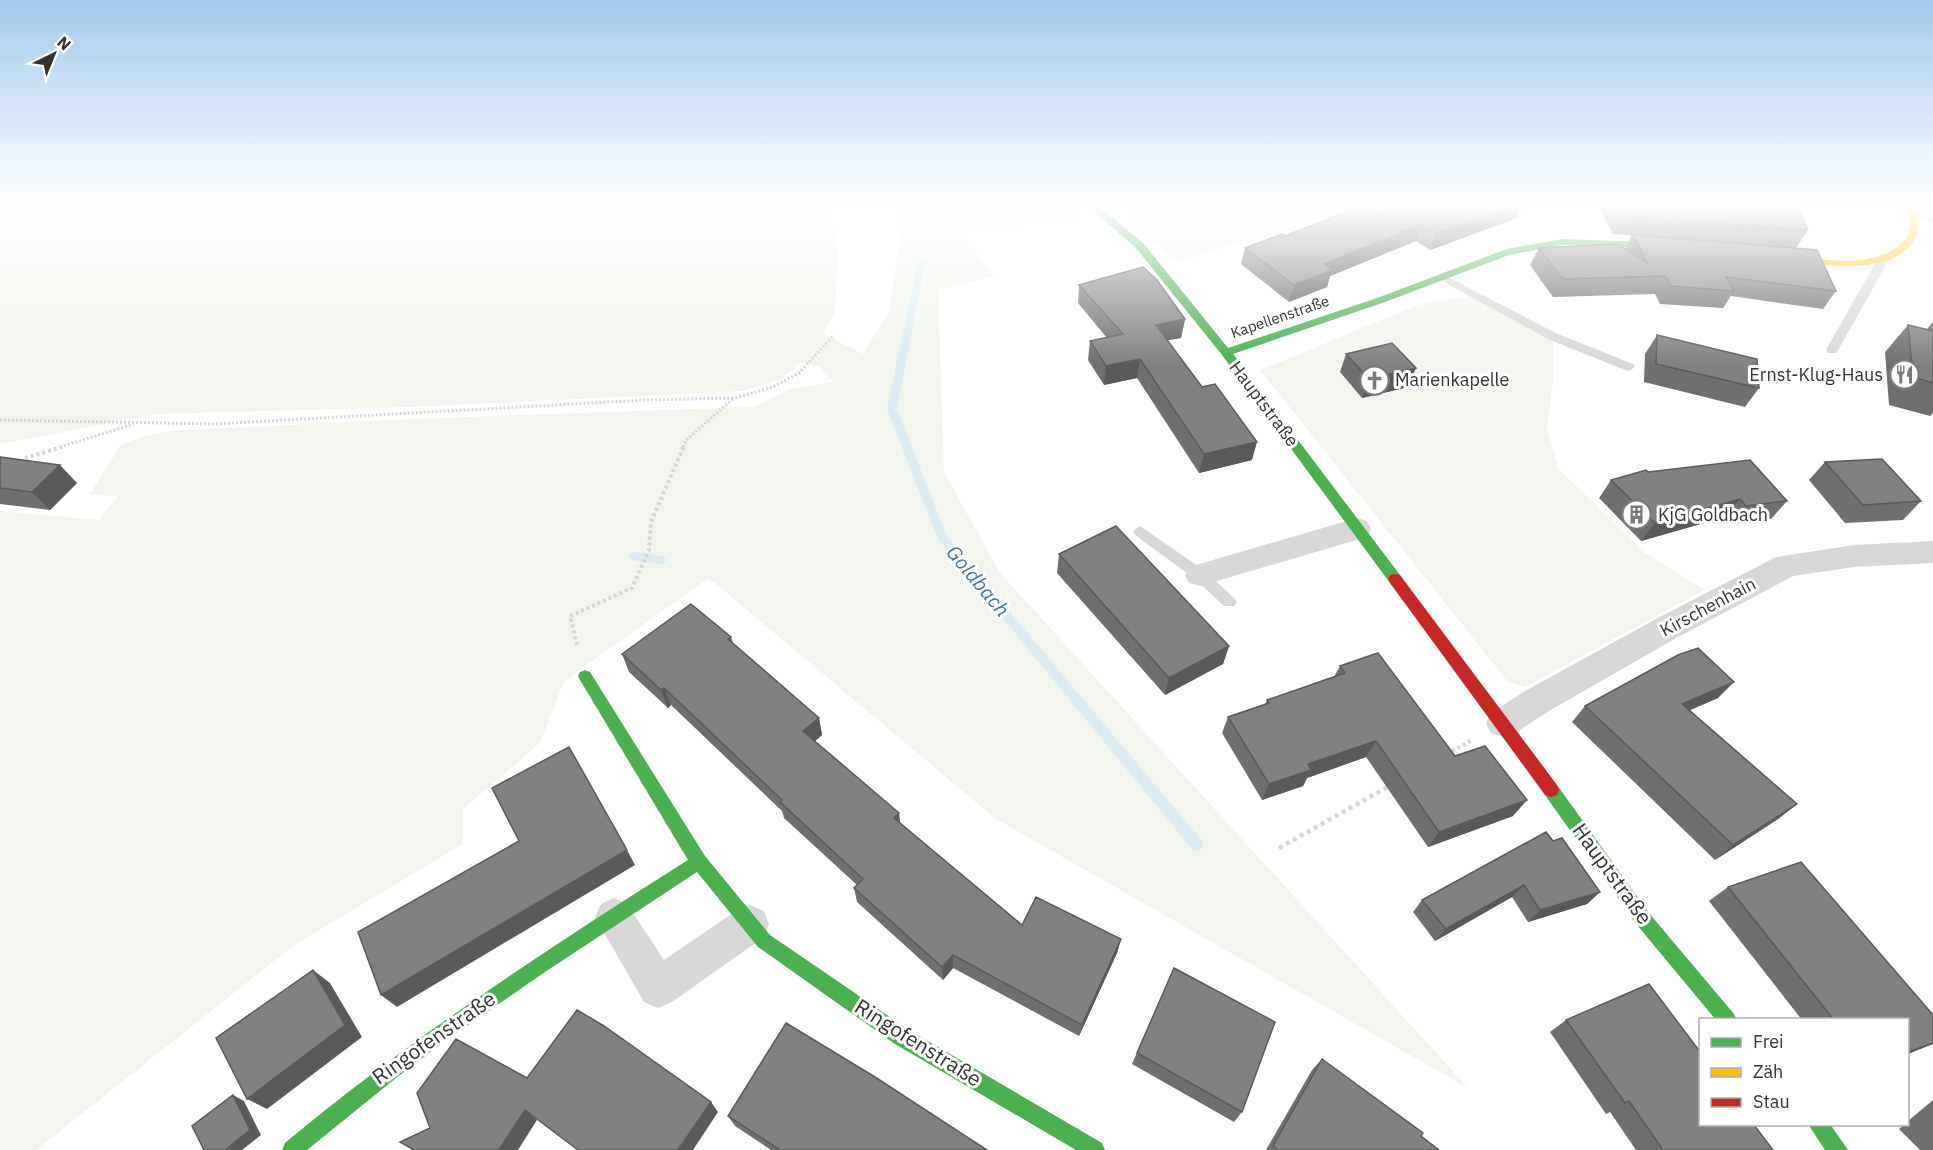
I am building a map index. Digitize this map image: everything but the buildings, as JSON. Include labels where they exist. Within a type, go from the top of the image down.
[{"type":"street","name":"Hauptstraße","points":[[1149,258],[1226,353],[1503,723],[1643,919],[1726,1018]]},
{"type":"street","name":"Kapellenstraße","points":[[1226,353],[1381,300],[1492,258]]},
{"type":"street","points":[[1799,258],[1850,262],[1883,260],[1887,258]]},
{"type":"street","points":[[1200,575],[1357,529]]},
{"type":"street","name":"Kirschenhain","points":[[1503,723],[1537,701],[1667,628],[1787,565],[1854,556],[1933,552]]},
{"type":"street","name":"Ringofenstraße","points":[[585,676],[699,862],[764,942],[902,1037],[1095,1150]]},
{"type":"street","name":"Ringofenstraße","points":[[292,1150],[331,1114],[412,1050],[699,862]]},
{"type":"street","points":[[614,917],[658,988],[750,924]]},
{"type":"street","points":[[1818,1126],[1838,1150]]},
{"type":"lane","points":[[1832,350],[1883,260]]},
{"type":"lane","points":[[1442,277],[1554,337],[1629,367]]},
{"type":"lane","points":[[1140,531],[1200,575],[1229,602]]},
{"type":"path","points":[[0,420],[214,424],[645,400],[735,398],[773,387],[799,373],[834,335]]},
{"type":"path","points":[[585,676],[570,616],[632,588],[649,550],[651,522],[686,440],[735,398]]},
{"type":"path","points":[[25,458],[138,423]]},
{"type":"path","points":[[1442,757],[1503,723]]},
{"type":"path","points":[[1279,848],[1401,780]]},
{"type":"shaded area","points":[[0,258],[838,258],[835,313],[823,334],[863,354],[889,312],[897,258],[980,258],[994,276],[938,290],[944,472],[1000,573],[1468,1088],[996,819],[709,578],[564,681],[540,743],[463,809],[463,844],[293,946],[36,1150],[0,1150],[0,511],[99,520],[118,496],[89,495],[121,445],[145,436],[171,431],[410,419],[752,407],[791,389],[834,382],[819,367],[801,362],[781,379],[743,391],[410,407],[157,414],[0,444]]},
{"type":"shaded area","points":[[1172,258],[1194,258],[1178,263]]},
{"type":"shaded area","points":[[1470,297],[1553,340],[1553,382],[1547,428],[1558,468],[1645,553],[1704,590],[1525,687],[1508,682],[1260,370],[1426,302]]},
{"type":"waterway","name":"Goldbach","points":[[921,263],[892,409],[943,539],[1197,845]]},
{"type":"waterway","points":[[632,556],[662,560]]},
{"type":"traffic: fast","points":[[1149,258],[1226,353],[1395,579]]},
{"type":"traffic: fast","points":[[1226,353],[1381,300],[1492,258]]},
{"type":"traffic: fast","points":[[585,676],[699,862],[764,941],[902,1037],[1095,1150]]},
{"type":"traffic: fast","points":[[1551,790],[1643,919],[1726,1018]]},
{"type":"traffic: fast","points":[[292,1150],[389,1071],[439,1034],[541,964],[699,862]]},
{"type":"traffic: fast","points":[[1819,1126],[1838,1150]]},
{"type":"traffic: slow","points":[[1791,258],[1847,263],[1885,258]]},
{"type":"traffic: jam","points":[[1395,579],[1551,790]]},
{"type":"place","name":"Ernst-Klug-Haus","points":[[1904,375]]},
{"type":"place","name":"Marienkapelle","points":[[1374,380]]},
{"type":"place","name":"KjG Goldbach","points":[[1637,515]]}]
